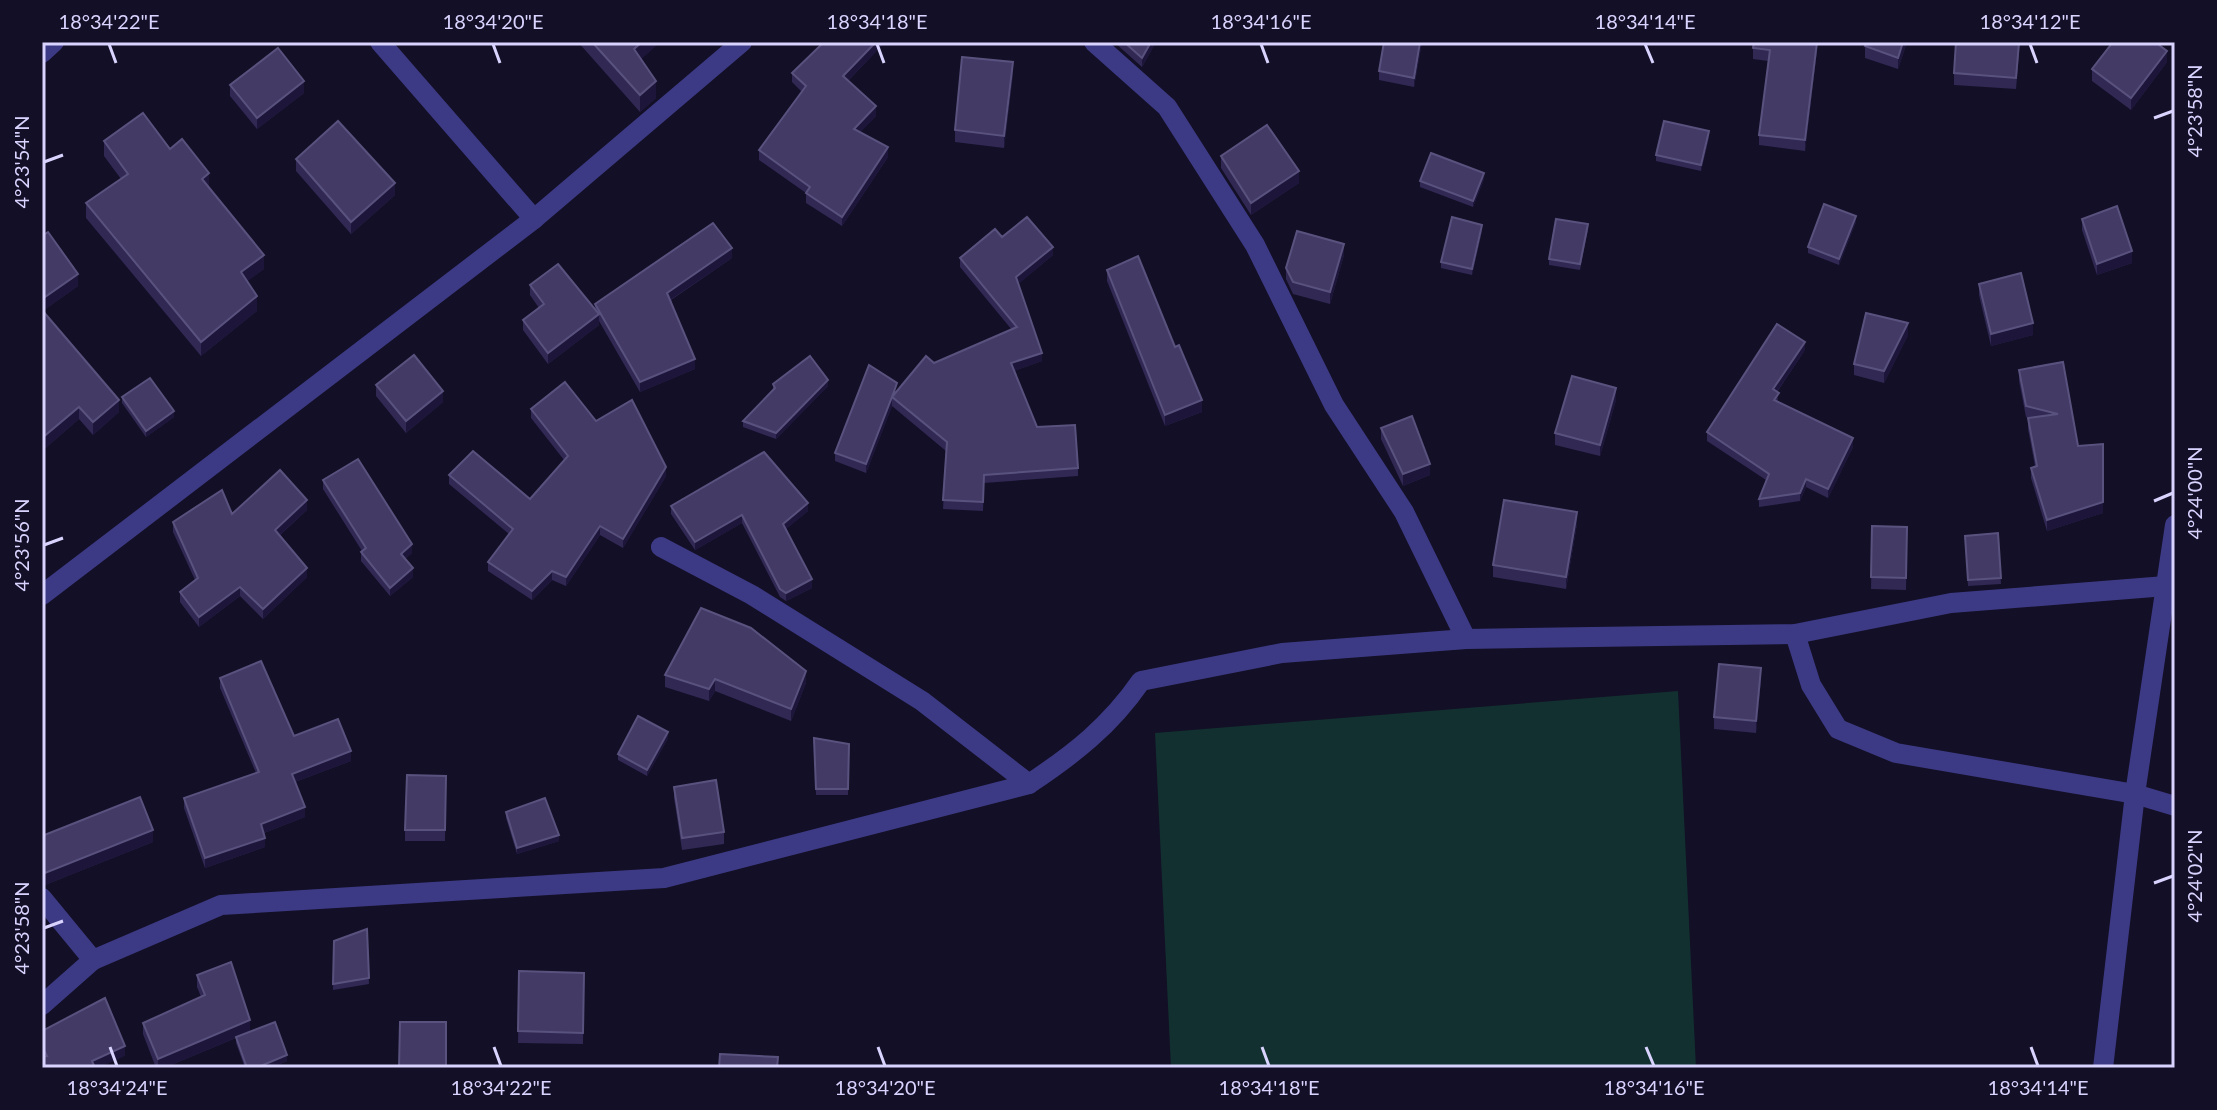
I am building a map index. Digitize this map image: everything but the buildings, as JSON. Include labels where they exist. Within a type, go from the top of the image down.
[{"type":"street","points":[[42,53],[54,42]]},
{"type":"street","points":[[380,42],[534,219]]},
{"type":"street","points":[[42,595],[534,219],[742,42]]},
{"type":"street","points":[[1094,42],[1167,107],[1255,245],[1334,405],[1404,512],[1466,639]]},
{"type":"street","points":[[2103,1068],[2135,794],[2170,578],[2175,525]]},
{"type":"street","points":[[661,547],[752,595],[922,701],[1029,784]]},
{"type":"street","points":[[42,1005],[93,960],[221,905],[664,878],[1029,784],[1081,750],[1117,716],[1141,681],[1282,653],[1466,639],[1795,634],[1951,603],[2170,578]]},
{"type":"street","points":[[1795,634],[1811,685],[1838,729],[1896,753],[2135,794],[2175,806]]},
{"type":"street","points":[[42,898],[93,960]]},
{"type":"green space","points":[[1678,691],[1696,1068],[1171,1068],[1155,733]]}]
